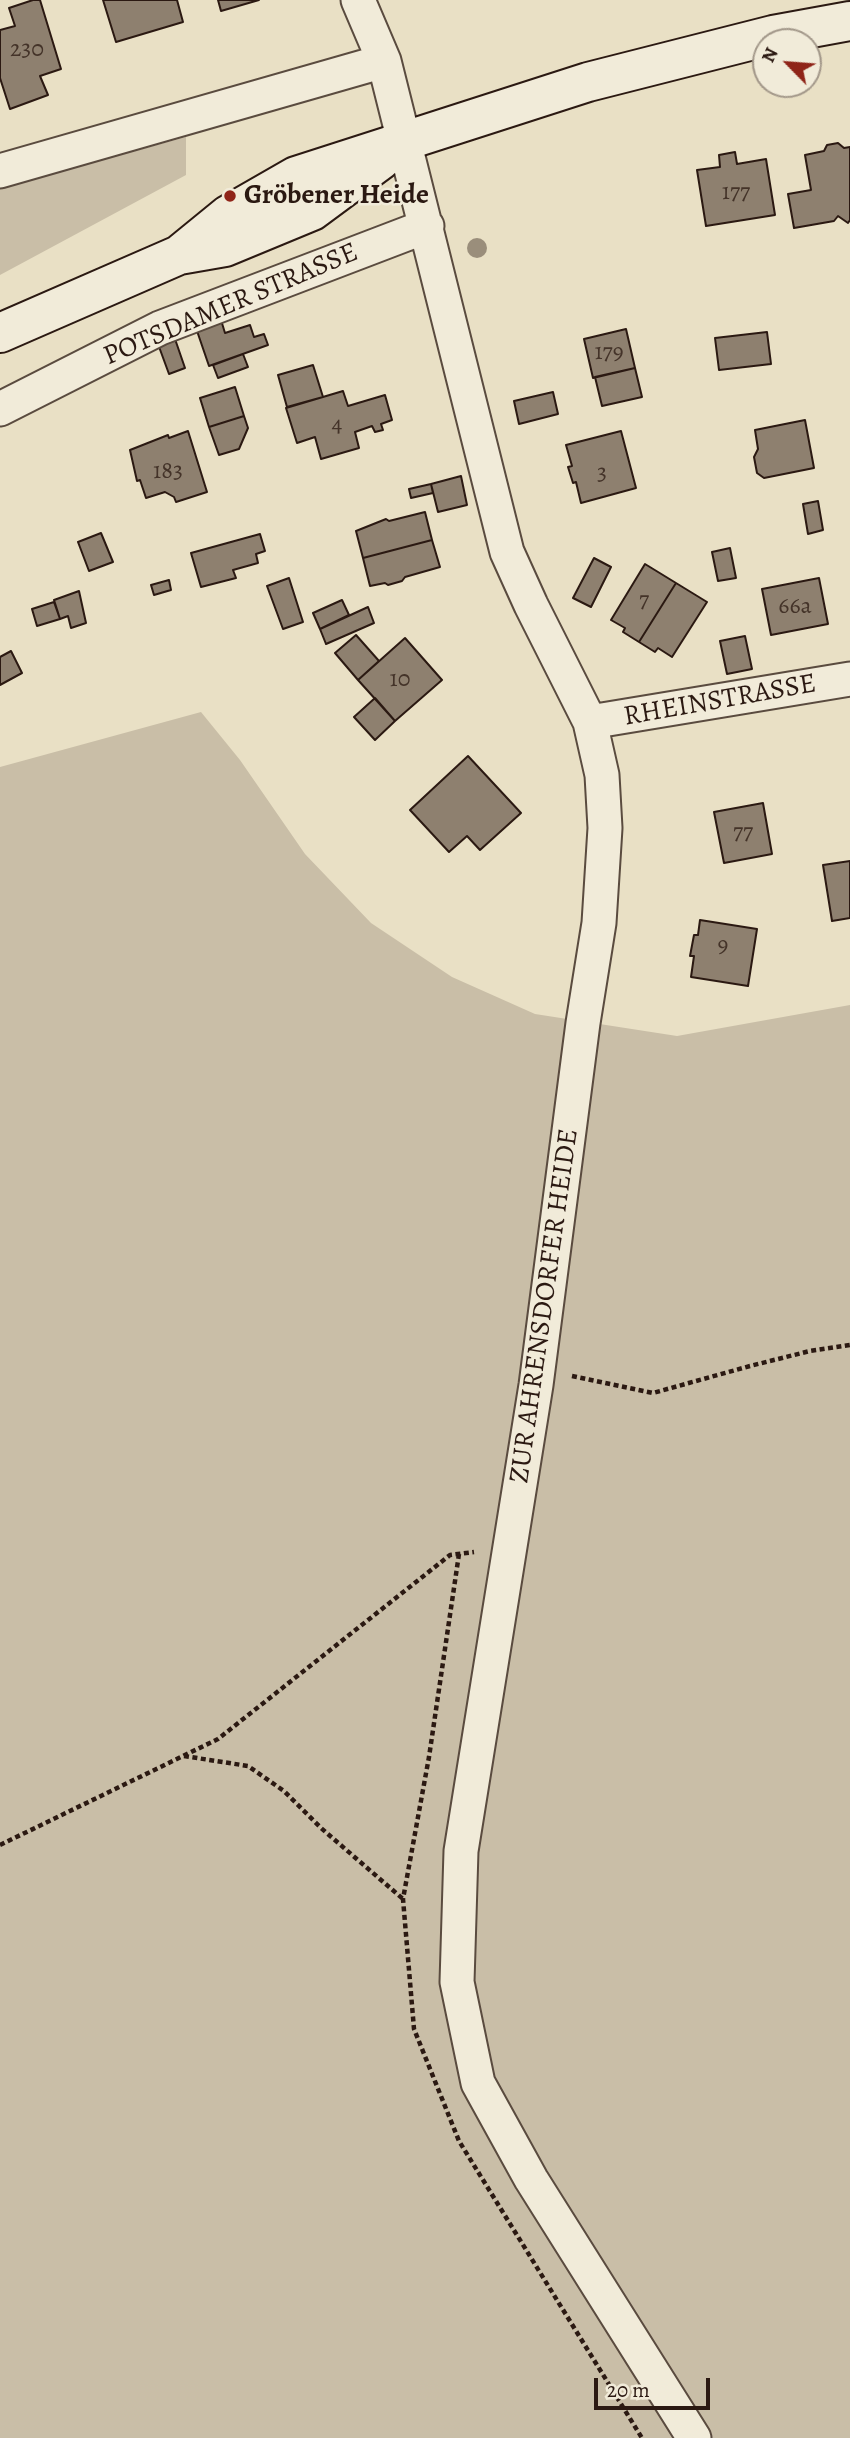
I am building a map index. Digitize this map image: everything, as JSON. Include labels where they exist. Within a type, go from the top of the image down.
[{"type":"main road","points":[[0,333],[179,255],[228,215],[296,176],[588,82],[773,35],[850,21]]},
{"type":"street","name":"ZUR AHRENSDORFER HEIDE","points":[[358,0],[384,61],[507,552],[590,722],[602,775],[605,828],[599,923],[583,1023],[538,1373],[461,1851],[457,1982],[478,2083],[531,2179],[694,2438]]},
{"type":"street","points":[[0,171],[384,61]]},
{"type":"street","name":"POTSDAMER STRASSE","points":[[0,409],[160,328],[427,226]]},
{"type":"street","name":"RHEINSTRASSE","points":[[590,722],[850,679]]},
{"type":"path","points":[[569,1376],[653,1393],[750,1366],[850,1345]]},
{"type":"path","points":[[0,1845],[218,1739],[450,1555],[510,1549]]},
{"type":"path","points":[[183,1756],[248,1766],[284,1791],[321,1828],[404,1899]]},
{"type":"shaded area","points":[[186,137],[186,175],[0,275],[0,188]]},
{"type":"shaded area","points":[[201,712],[240,760],[305,854],[371,923],[452,977],[535,1014],[677,1036],[850,1005],[850,2438],[0,2438],[0,767]]},
{"type":"building","points":[[40,0],[61,69],[40,76],[48,95],[10,109],[0,78],[0,30],[15,26],[9,8]]},
{"type":"building","points":[[103,0],[177,0],[183,22],[116,42]]},
{"type":"building","points":[[218,0],[259,0],[221,11]]},
{"type":"building","points":[[838,143],[844,148],[850,147],[850,220],[848,223],[838,216],[834,221],[794,228],[788,194],[811,190],[805,155],[824,151],[827,145]]},
{"type":"building","points":[[735,152],[737,164],[766,159],[775,215],[706,226],[697,170],[720,167],[719,155]]},
{"type":"building","points":[[221,320],[225,333],[250,325],[254,337],[264,334],[268,345],[209,366],[196,328]]},
{"type":"building","points":[[626,329],[635,368],[593,378],[584,339]]},
{"type":"building","points":[[767,332],[771,364],[719,370],[715,338]]},
{"type":"building","points":[[175,339],[185,368],[169,374],[158,344]]},
{"type":"building","points":[[243,354],[248,367],[218,378],[213,365]]},
{"type":"building","points":[[313,365],[323,397],[287,407],[278,375]]},
{"type":"building","points":[[635,368],[642,397],[602,406],[595,377]]},
{"type":"building","points":[[235,387],[244,416],[209,427],[200,398]]},
{"type":"building","points":[[343,391],[348,406],[385,395],[392,420],[381,424],[383,430],[375,432],[372,426],[355,432],[359,448],[321,459],[315,437],[297,443],[286,408]]},
{"type":"building","points":[[553,392],[558,414],[519,424],[514,401]]},
{"type":"building","points":[[244,416],[248,428],[239,449],[219,455],[209,427]]},
{"type":"building","points":[[805,420],[814,468],[764,478],[757,473],[754,457],[758,449],[755,430]]},
{"type":"building","points":[[188,431],[207,492],[176,502],[174,497],[165,492],[146,498],[140,480],[137,481],[130,450],[168,435],[169,438]]},
{"type":"building","points":[[621,431],[636,488],[581,503],[576,482],[573,483],[568,467],[572,466],[566,445]]},
{"type":"building","points":[[461,476],[467,505],[438,512],[431,484]]},
{"type":"building","points":[[431,484],[433,493],[411,498],[409,489]]},
{"type":"building","points":[[818,501],[823,530],[808,534],[803,504]]},
{"type":"building","points":[[425,512],[432,540],[363,558],[356,531],[386,519],[389,521]]},
{"type":"building","points":[[101,533],[113,562],[89,571],[78,542]]},
{"type":"building","points":[[260,534],[265,551],[256,554],[258,563],[233,570],[236,578],[201,587],[191,553]]},
{"type":"building","points":[[432,540],[440,567],[388,585],[385,583],[370,586],[363,558]]},
{"type":"building","points":[[730,548],[736,578],[718,581],[712,552]]},
{"type":"building","points":[[594,558],[611,567],[591,607],[573,598]]},
{"type":"building","points":[[645,564],[676,583],[639,642],[623,632],[625,628],[611,620]]},
{"type":"building","points":[[289,578],[303,622],[283,629],[267,586]]},
{"type":"building","points":[[819,578],[828,624],[771,635],[762,589]]},
{"type":"building","points":[[169,580],[171,590],[154,595],[151,585]]},
{"type":"building","points":[[676,583],[707,602],[672,657],[658,648],[655,652],[639,642]]},
{"type":"building","points":[[79,591],[86,623],[71,628],[68,616],[60,619],[54,600]]},
{"type":"building","points":[[342,600],[349,615],[320,629],[313,613]]},
{"type":"building","points":[[54,602],[60,619],[37,626],[32,609]]},
{"type":"building","points":[[368,607],[374,623],[326,644],[320,629]]},
{"type":"building","points":[[356,635],[379,661],[358,680],[335,653]]},
{"type":"building","points":[[745,636],[752,669],[727,674],[720,641]]},
{"type":"building","points":[[405,638],[442,680],[395,721],[358,680]]},
{"type":"building","points":[[11,651],[22,673],[0,685],[0,657]]},
{"type":"building","points":[[375,698],[395,721],[375,740],[354,717]]},
{"type":"building","points":[[468,756],[521,813],[480,850],[467,836],[449,852],[410,810]]},
{"type":"building","points":[[763,803],[772,854],[724,863],[714,812]]},
{"type":"building","points":[[850,861],[850,918],[832,921],[823,865]]},
{"type":"building","points":[[700,920],[757,929],[748,986],[691,977],[694,956],[690,956]]},
{"type":"place","name":"Gröbener Heide","points":[[230,196]]}]
